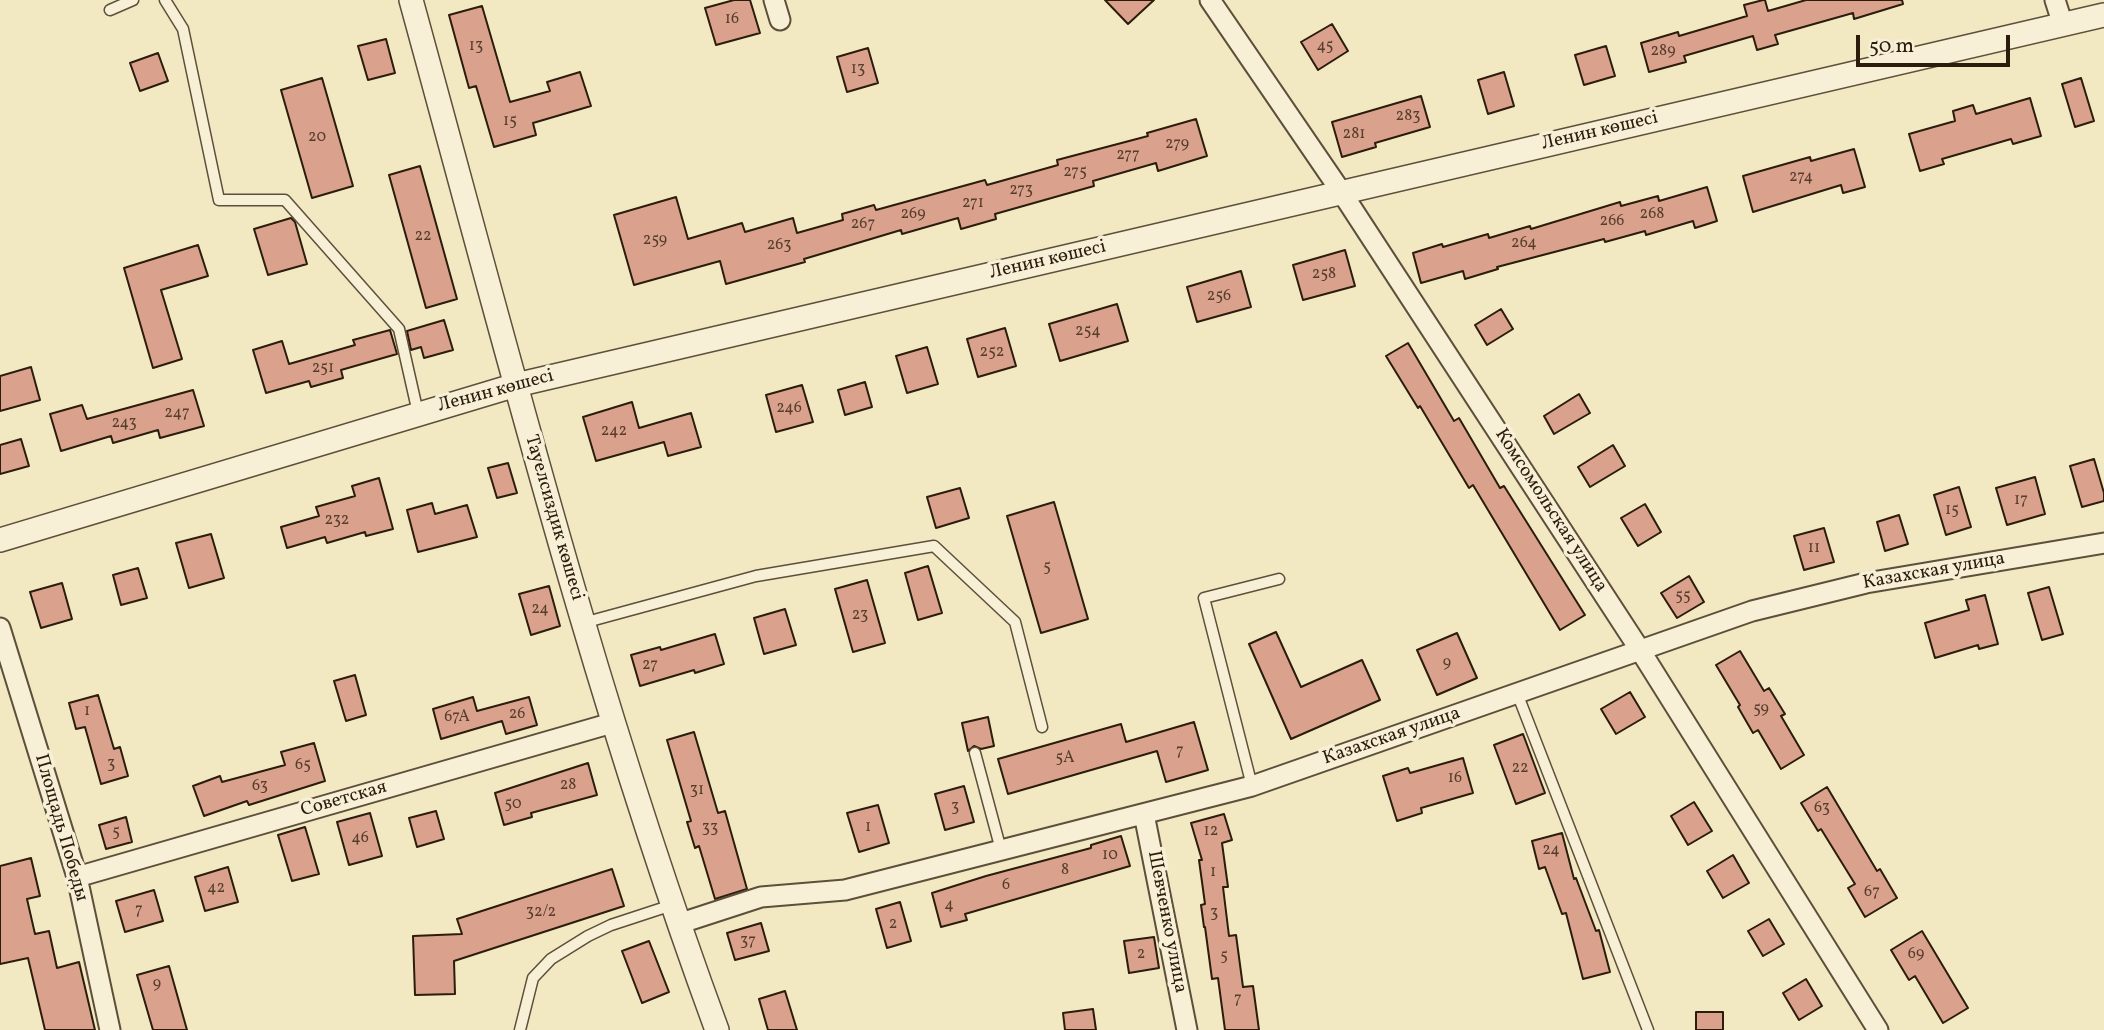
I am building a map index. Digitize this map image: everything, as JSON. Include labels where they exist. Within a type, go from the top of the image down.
[{"type":"street","name":"Тауелсиздик көшесі","points":[[411,0],[612,723],[675,914],[717,1030]]},
{"type":"street","points":[[774,0],[780,20]]},
{"type":"street","name":"Комсомольская улица","points":[[1210,0],[1342,193],[1640,650],[1878,1030]]},
{"type":"street","points":[[2055,0],[2063,25]]},
{"type":"street","name":"Ленин көшесі","points":[[0,540],[516,385],[2104,15]]},
{"type":"street","name":"Казахская улица","points":[[675,914],[761,897],[845,890],[1252,786],[1752,611],[1866,583],[2104,543]]},
{"type":"street","name":"Площадь Победы","points":[[0,628],[77,877],[110,1030]]},
{"type":"street","name":"Советская","points":[[77,877],[612,723]]},
{"type":"street","name":"Шевченко улица","points":[[1144,814],[1187,1030]]},
{"type":"lane","points":[[110,9],[133,0]]},
{"type":"lane","points":[[164,0],[183,29],[219,200],[285,200],[399,329],[418,414]]},
{"type":"lane","points":[[583,624],[756,576],[934,546],[1015,622],[1042,727]]},
{"type":"lane","points":[[1252,786],[1204,598],[1279,579]]},
{"type":"lane","points":[[1517,693],[1648,1030]]},
{"type":"lane","points":[[975,753],[1001,850]]},
{"type":"lane","points":[[520,1030],[533,978],[551,960],[611,925],[675,914]]},
{"type":"building","points":[[734,0],[750,0],[760,33],[716,45],[705,8]]},
{"type":"building","points":[[1105,0],[1154,0],[1128,24]]},
{"type":"building","points":[[1765,0],[1768,11],[1806,0],[1902,0],[1903,4],[1854,19],[1853,13],[1775,35],[1778,44],[1757,50],[1753,36],[1684,56],[1686,62],[1649,72],[1641,43],[1678,32],[1679,36],[1747,16],[1744,5]]},
{"type":"building","points":[[482,6],[510,102],[550,91],[547,82],[580,72],[591,106],[533,123],[536,135],[494,147],[476,86],[469,88],[449,15]]},
{"type":"building","points":[[1332,24],[1348,51],[1318,70],[1301,42]]},
{"type":"building","points":[[386,39],[395,73],[368,80],[358,46]]},
{"type":"building","points":[[1606,46],[1615,76],[1584,85],[1575,55]]},
{"type":"building","points":[[868,48],[878,83],[847,92],[837,57]]},
{"type":"building","points":[[158,53],[168,81],[140,91],[130,63]]},
{"type":"building","points":[[1504,72],[1514,106],[1488,114],[1478,80]]},
{"type":"building","points":[[322,78],[353,186],[312,198],[281,90]]},
{"type":"building","points":[[2081,78],[2094,121],[2075,127],[2062,84]]},
{"type":"building","points":[[1421,96],[1430,127],[1375,143],[1376,147],[1342,157],[1332,122]]},
{"type":"building","points":[[2030,98],[2041,136],[2013,144],[2011,139],[1942,159],[1944,164],[1920,171],[1909,134],[1955,121],[1953,111],[1973,105],[1976,114]]},
{"type":"building","points":[[1196,119],[1207,156],[1158,171],[1156,163],[1093,181],[1094,186],[995,214],[996,219],[961,229],[958,218],[902,234],[901,230],[804,259],[805,262],[726,284],[720,261],[634,285],[614,215],[676,197],[688,239],[742,223],[745,232],[793,218],[797,233],[843,220],[842,214],[874,205],[876,210],[985,180],[987,185],[1058,165],[1057,160],[1148,136],[1147,133]]},
{"type":"building","points":[[1854,149],[1865,187],[1843,193],[1841,185],[1753,212],[1743,176],[1810,157],[1811,161]]},
{"type":"building","points":[[420,166],[457,299],[426,308],[389,175]]},
{"type":"building","points":[[1707,187],[1717,221],[1695,228],[1693,221],[1646,235],[1645,231],[1605,242],[1604,239],[1497,267],[1498,269],[1465,279],[1463,271],[1421,283],[1413,253],[1488,234],[1489,238],[1530,226],[1531,229],[1620,202],[1621,206],[1658,196],[1659,201]]},
{"type":"building","points":[[291,218],[295,222],[307,264],[268,275],[254,229]]},
{"type":"building","points":[[198,245],[208,276],[161,290],[182,359],[153,368],[124,268]]},
{"type":"building","points":[[1345,250],[1355,286],[1303,300],[1293,265]]},
{"type":"building","points":[[1241,271],[1251,307],[1197,322],[1187,287]]},
{"type":"building","points":[[1117,304],[1128,341],[1060,361],[1049,324]]},
{"type":"building","points":[[1501,309],[1513,329],[1487,345],[1475,325]]},
{"type":"building","points":[[444,320],[453,350],[424,358],[421,347],[411,350],[407,331]]},
{"type":"building","points":[[1005,328],[1016,366],[978,377],[967,339]]},
{"type":"building","points":[[390,330],[397,354],[341,370],[343,378],[311,387],[309,381],[266,393],[253,350],[282,341],[289,364],[355,345],[353,340]]},
{"type":"building","points":[[1408,343],[1454,421],[1459,418],[1500,488],[1504,486],[1585,615],[1560,630],[1473,485],[1469,488],[1420,406],[1418,408],[1386,356]]},
{"type":"building","points":[[927,347],[938,384],[907,393],[896,356]]},
{"type":"building","points":[[31,367],[40,400],[0,411],[0,376]]},
{"type":"building","points":[[865,382],[872,407],[845,415],[838,390]]},
{"type":"building","points":[[802,385],[813,422],[776,432],[766,395]]},
{"type":"building","points":[[193,390],[204,426],[160,438],[158,430],[113,443],[111,436],[61,451],[50,414],[82,405],[87,419]]},
{"type":"building","points":[[1579,394],[1590,413],[1554,434],[1544,416]]},
{"type":"building","points":[[632,402],[639,428],[691,413],[701,447],[668,456],[664,442],[596,461],[583,417]]},
{"type":"building","points":[[21,439],[29,466],[0,474],[0,445]]},
{"type":"building","points":[[1613,445],[1625,466],[1590,487],[1578,467]]},
{"type":"building","points":[[2094,459],[2104,501],[2082,507],[2070,466]]},
{"type":"building","points":[[508,463],[517,493],[497,498],[488,468]]},
{"type":"building","points":[[2035,477],[2045,514],[2007,525],[1996,488]]},
{"type":"building","points":[[379,478],[393,529],[366,536],[365,532],[327,543],[325,537],[287,548],[281,527],[319,516],[316,507],[355,496],[352,486]]},
{"type":"building","points":[[1959,487],[1971,527],[1946,535],[1934,495]]},
{"type":"building","points":[[960,488],[969,518],[936,528],[927,497]]},
{"type":"building","points":[[1054,502],[1088,619],[1041,633],[1007,516]]},
{"type":"building","points":[[432,503],[435,514],[467,505],[477,537],[418,552],[407,510]]},
{"type":"building","points":[[1645,504],[1661,532],[1638,546],[1621,518]]},
{"type":"building","points":[[1899,515],[1908,544],[1885,551],[1877,522]]},
{"type":"building","points":[[1824,528],[1834,562],[1804,570],[1794,536]]},
{"type":"building","points":[[211,534],[224,578],[189,588],[176,543]]},
{"type":"building","points":[[928,566],[942,613],[918,620],[905,573]]},
{"type":"building","points":[[138,568],[147,598],[121,605],[113,575]]},
{"type":"building","points":[[1689,576],[1704,602],[1677,618],[1661,593]]},
{"type":"building","points":[[867,580],[885,643],[853,652],[835,589]]},
{"type":"building","points":[[62,583],[72,619],[41,628],[30,592]]},
{"type":"building","points":[[549,586],[560,626],[531,635],[519,594]]},
{"type":"building","points":[[2049,587],[2063,634],[2042,640],[2028,593]]},
{"type":"building","points":[[1985,595],[1998,644],[1979,649],[1978,645],[1935,658],[1925,623],[1969,610],[1966,600]]},
{"type":"building","points":[[785,609],[796,645],[764,654],[754,618]]},
{"type":"building","points":[[1276,632],[1301,687],[1362,660],[1380,700],[1291,739],[1249,644]]},
{"type":"building","points":[[1457,633],[1477,678],[1437,695],[1417,650]]},
{"type":"building","points":[[715,634],[724,664],[640,686],[631,655],[660,647],[661,650]]},
{"type":"building","points":[[1740,651],[1764,691],[1769,688],[1785,714],[1781,716],[1804,755],[1781,769],[1758,730],[1753,733],[1716,665]]},
{"type":"building","points":[[355,675],[366,715],[346,721],[334,681]]},
{"type":"building","points":[[1630,692],[1645,717],[1616,734],[1601,709]]},
{"type":"building","points":[[98,695],[114,749],[120,747],[128,776],[101,784],[85,727],[76,729],[69,703]]},
{"type":"building","points":[[473,697],[477,711],[529,697],[537,725],[506,734],[502,721],[441,739],[433,709]]},
{"type":"building","points":[[988,717],[994,746],[981,749],[974,746],[968,751],[962,723]]},
{"type":"building","points":[[1194,722],[1208,770],[1166,782],[1157,751],[1008,794],[998,759],[1121,724],[1126,742]]},
{"type":"building","points":[[694,732],[718,813],[725,811],[747,889],[715,899],[699,846],[695,848],[687,822],[691,821],[667,740]]},
{"type":"building","points":[[1523,734],[1545,793],[1516,804],[1494,745]]},
{"type":"building","points":[[314,743],[325,781],[249,805],[247,801],[204,816],[193,786],[220,776],[222,782],[285,765],[281,752]]},
{"type":"building","points":[[1463,758],[1473,793],[1421,808],[1422,813],[1397,821],[1383,776],[1408,768],[1410,773]]},
{"type":"building","points":[[588,763],[597,795],[531,813],[532,817],[504,825],[495,793]]},
{"type":"building","points":[[964,786],[974,822],[945,830],[935,794]]},
{"type":"building","points":[[1827,787],[1877,871],[1880,869],[1897,898],[1865,917],[1848,888],[1855,884],[1821,829],[1818,831],[1801,803]]},
{"type":"building","points":[[1694,802],[1712,831],[1688,845],[1671,816]]},
{"type":"building","points":[[878,805],[889,843],[859,852],[847,813]]},
{"type":"building","points":[[436,811],[444,839],[417,847],[409,818]]},
{"type":"building","points":[[370,813],[382,856],[349,865],[337,822]]},
{"type":"building","points":[[1224,814],[1232,840],[1222,843],[1228,887],[1223,887],[1229,936],[1236,935],[1243,987],[1253,986],[1259,1030],[1225,1030],[1218,978],[1212,979],[1201,905],[1205,904],[1199,860],[1202,860],[1191,823]]},
{"type":"building","points":[[126,817],[132,842],[106,849],[99,825]]},
{"type":"building","points":[[305,827],[319,874],[292,881],[278,835]]},
{"type":"building","points":[[1562,833],[1574,879],[1576,878],[1596,931],[1599,930],[1610,972],[1583,979],[1566,913],[1562,914],[1545,867],[1539,869],[1532,841]]},
{"type":"building","points":[[1121,836],[1130,866],[965,914],[967,920],[941,927],[932,893],[1091,848],[1091,845]]},
{"type":"building","points":[[1733,855],[1749,883],[1723,898],[1707,871]]},
{"type":"building","points":[[31,858],[40,896],[27,899],[35,934],[49,931],[57,968],[79,962],[95,1030],[45,1030],[28,958],[0,964],[0,866]]},
{"type":"building","points":[[228,867],[238,902],[205,911],[195,877]]},
{"type":"building","points":[[612,869],[624,906],[454,961],[455,994],[415,995],[413,936],[462,934],[457,919]]},
{"type":"building","points":[[154,890],[163,921],[125,932],[116,901]]},
{"type":"building","points":[[900,902],[911,941],[887,948],[876,909]]},
{"type":"building","points":[[1769,919],[1784,944],[1763,956],[1748,931]]},
{"type":"building","points":[[761,923],[769,951],[735,960],[727,933]]},
{"type":"building","points":[[1922,931],[1968,1008],[1943,1023],[1915,976],[1909,980],[1891,950]]},
{"type":"building","points":[[1154,937],[1159,968],[1129,973],[1124,941]]},
{"type":"building","points":[[649,941],[669,992],[642,1003],[622,951]]},
{"type":"building","points":[[169,966],[187,1030],[153,1030],[137,975]]},
{"type":"building","points":[[1806,979],[1822,1006],[1799,1020],[1783,993]]},
{"type":"building","points":[[785,991],[797,1030],[768,1030],[759,999]]},
{"type":"building","points":[[1093,1009],[1096,1030],[1065,1030],[1063,1013]]},
{"type":"building","points":[[1696,1012],[1723,1012],[1723,1030],[1696,1030]]}]
